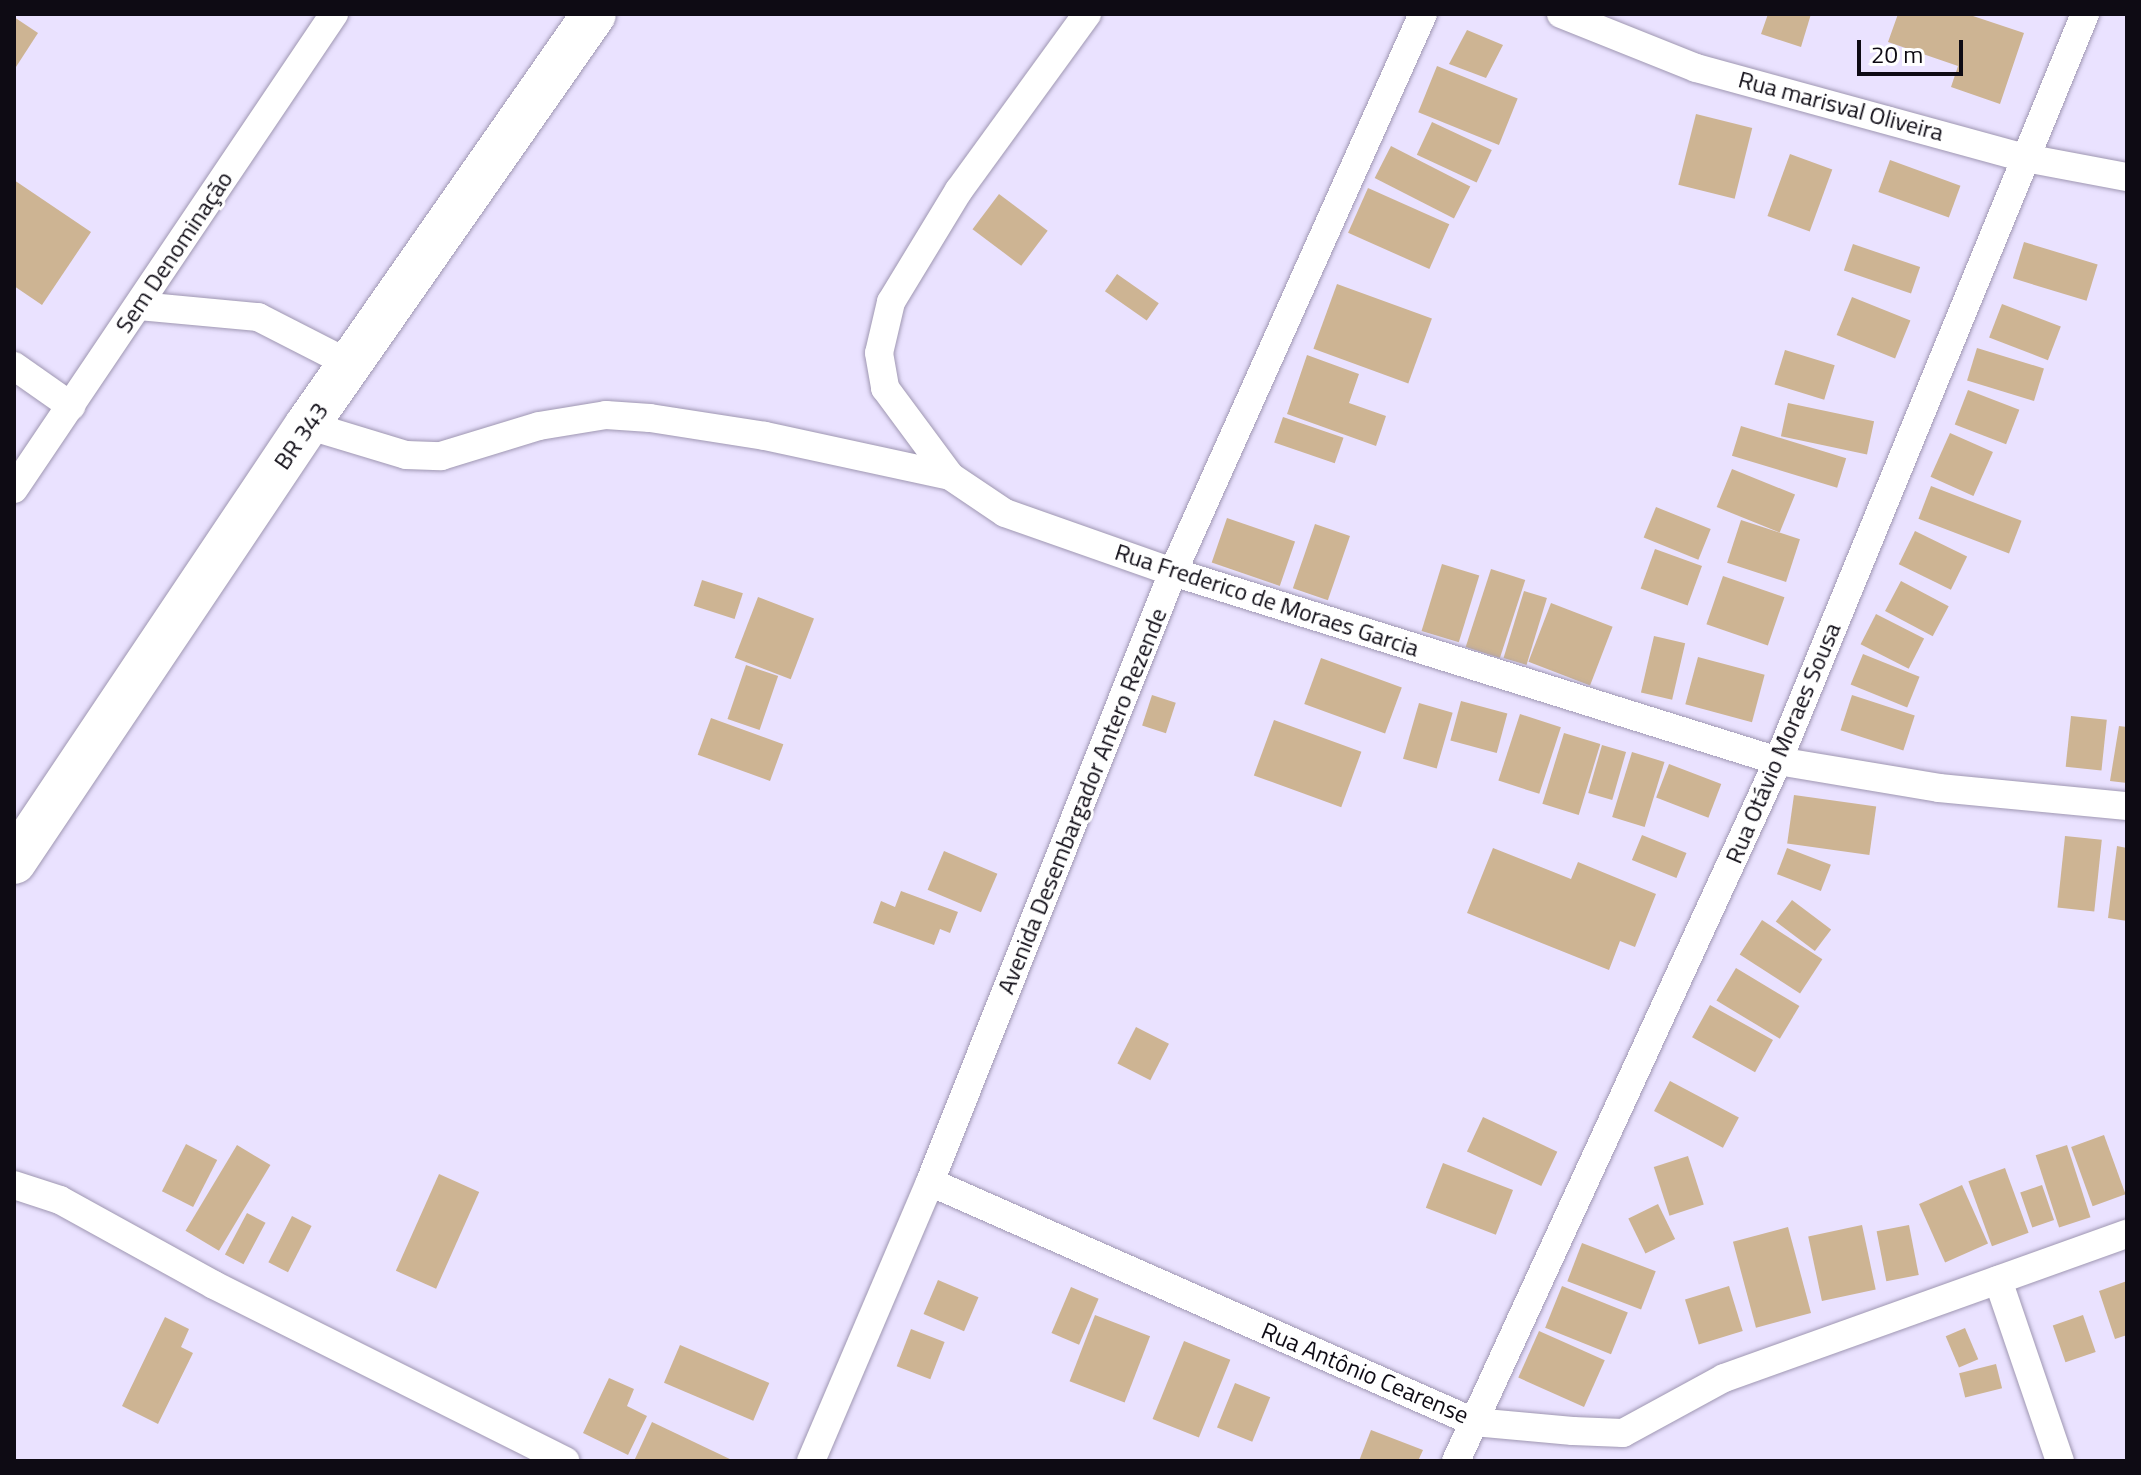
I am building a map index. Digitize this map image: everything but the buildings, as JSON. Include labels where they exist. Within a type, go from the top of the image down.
[{"type":"main road","name":"BR 343","points":[[14,862],[307,425],[352,365],[594,14]]},
{"type":"street","name":"Sem Denominação","points":[[14,489],[334,14]]},
{"type":"street","name":"Rua Frederico de Moraes Garcia","points":[[1087,14],[959,190],[891,302],[879,353],[885,388],[950,476],[1005,513],[1173,572],[1778,761],[1939,788],[2127,806]]},
{"type":"street","name":"Avenida Desembargador Antero Rezende","points":[[811,1461],[930,1182],[1173,572],[1423,14]]},
{"type":"street","name":"Rua marisval Oliveira","points":[[1561,14],[1696,68],[2026,158],[2127,177]]},
{"type":"street","name":"Rua Otávio Moraes Sousa","points":[[1456,1461],[1778,761],[2085,14]]},
{"type":"street","points":[[139,306],[258,317],[352,365]]},
{"type":"street","points":[[14,366],[71,406]]},
{"type":"street","points":[[307,425],[406,455],[441,456],[539,426],[606,415],[650,418],[765,436],[950,476]]},
{"type":"street","name":"Rua Antônio Cearense","points":[[930,1182],[1474,1422],[1623,1433],[1724,1378],[2127,1234]]},
{"type":"street","points":[[14,1185],[60,1200],[201,1278],[565,1461]]},
{"type":"street","points":[[1998,1280],[2060,1461]]}]
